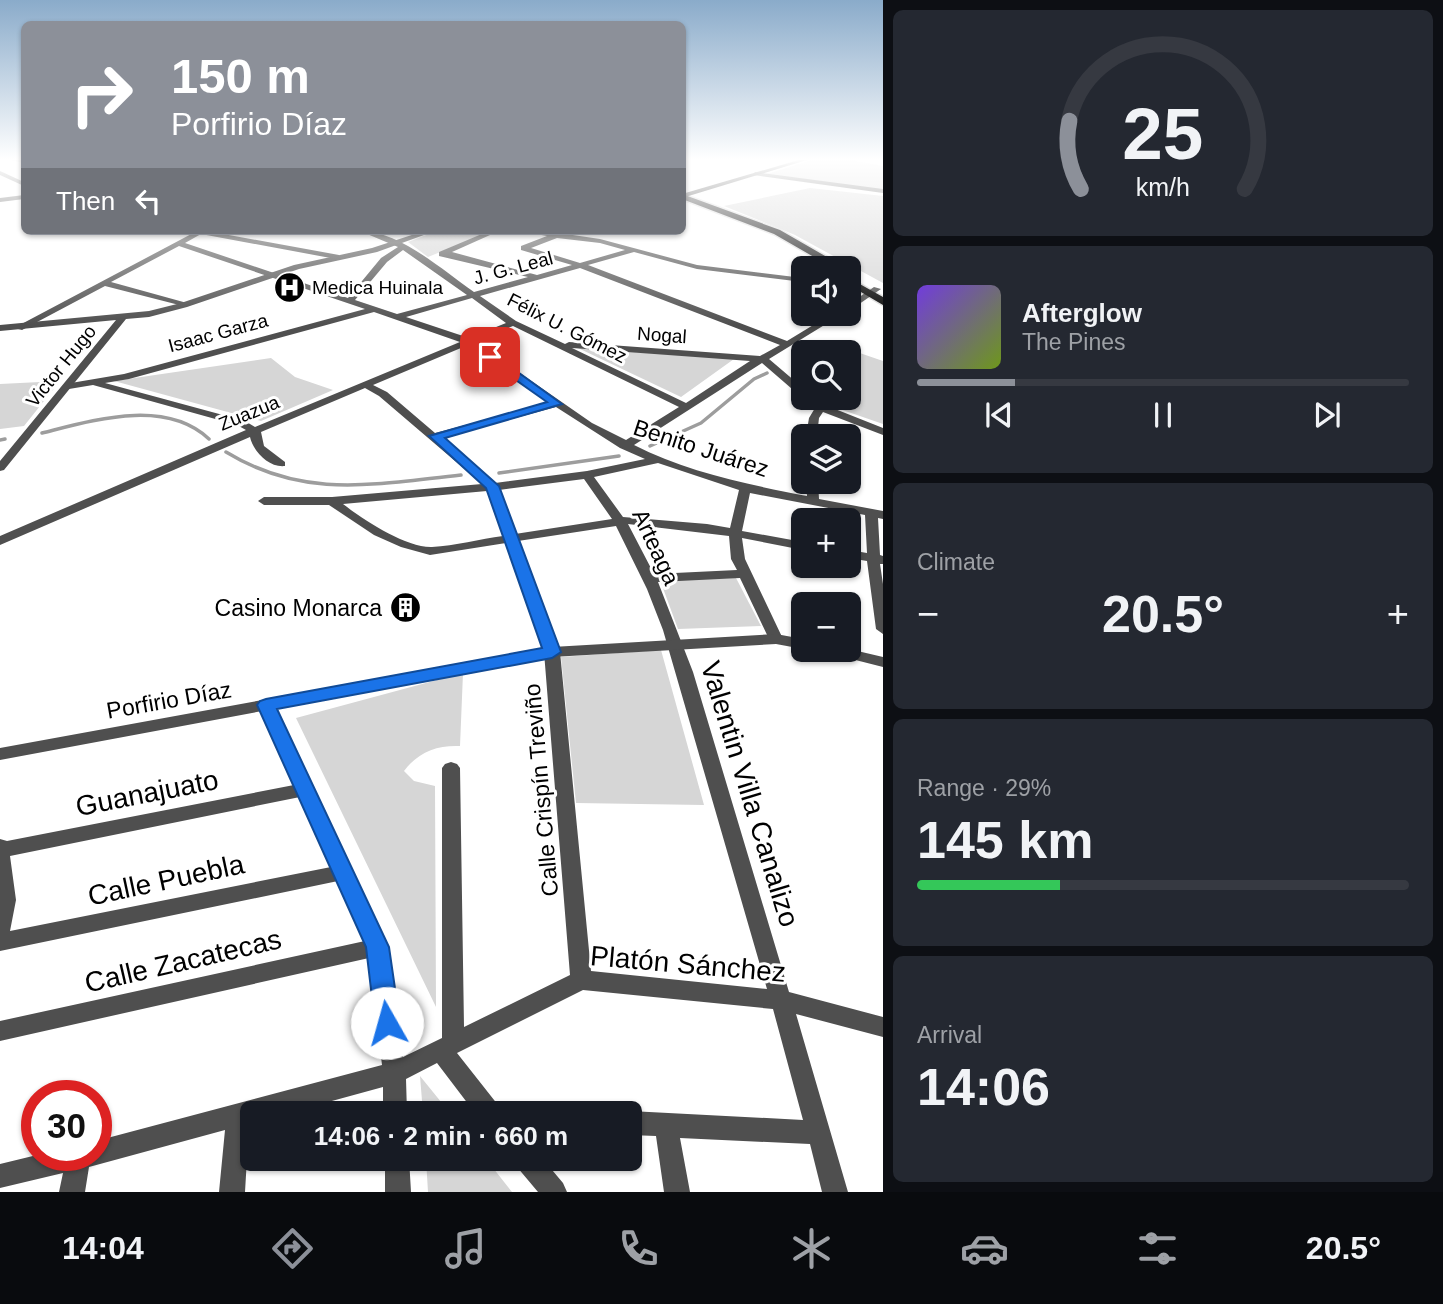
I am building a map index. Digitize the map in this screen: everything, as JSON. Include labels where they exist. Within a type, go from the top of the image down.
[{"type":"main road","points":[[716,215],[776,239],[806,256]]},
{"type":"main road","points":[[732,215],[765,227],[819,256]]},
{"type":"main road","points":[[861,281],[877,292],[883,302]]},
{"type":"street","points":[[23,326],[196,235]]},
{"type":"street","points":[[217,235],[335,257]]},
{"type":"street","name":"Félix U. Gómez","points":[[375,235],[401,244],[513,323],[687,407]]},
{"type":"street","points":[[0,326],[122,318],[184,305],[273,275],[335,257],[401,244],[422,235]]},
{"type":"street","points":[[424,261],[486,235]]},
{"type":"street","points":[[788,345],[580,265],[524,248],[527,244],[556,235],[600,241],[697,267],[791,279]]},
{"type":"street","name":"Benito Juárez","points":[[180,244],[468,341],[556,404],[626,447],[652,458],[745,488],[877,514]]},
{"type":"street","points":[[350,300],[401,244]]},
{"type":"street","name":"J. G. Leal","points":[[400,316],[635,250]]},
{"type":"street","points":[[445,253],[536,278]]},
{"type":"street","points":[[103,283],[184,305]]},
{"type":"street","points":[[861,301],[877,292]]},
{"type":"street","name":"Isaac Garza","points":[[69,386],[96,383],[376,309]]},
{"type":"street","name":"Victor Hugo","points":[[0,468],[122,318]]},
{"type":"street","name":"Zuazua","points":[[0,541],[196,455],[513,323]]},
{"type":"street","points":[[626,447],[739,371],[765,361],[819,326]]},
{"type":"street","name":"Nogal","points":[[560,344],[765,361]]},
{"type":"street","points":[[765,361],[791,382]]},
{"type":"street","points":[[96,383],[241,423],[255,431],[256,444],[261,450],[281,464]]},
{"type":"street","points":[[366,385],[383,394],[436,436],[490,484]]},
{"type":"street","points":[[436,436],[556,404]]},
{"type":"street","points":[[828,410],[883,432]]},
{"type":"street","points":[[264,501],[332,501],[587,475],[652,458]]},
{"type":"street","name":"Arteaga","points":[[587,475],[622,521],[676,644]]},
{"type":"street","name":"Calle Crispín Treviño","points":[[490,484],[513,540],[552,652],[581,981]]},
{"type":"street","points":[[745,488],[735,533],[738,559],[776,639]]},
{"type":"street","points":[[813,494],[813,502]]},
{"type":"street","points":[[332,501],[341,510],[417,550],[444,550],[642,520],[791,544]]},
{"type":"street","points":[[877,514],[883,629]]},
{"type":"street","points":[[861,559],[878,566]]},
{"type":"street","points":[[648,578],[744,574]]},
{"type":"street","name":"Porfirio Díaz","points":[[0,754],[552,652],[776,639],[791,642]]},
{"type":"street","name":"Valentin Villa Canalizo","points":[[676,644],[782,1000],[835,1192]]},
{"type":"street","points":[[861,657],[883,662]]},
{"type":"street","points":[[266,705],[378,947],[394,1073],[395,1101]]},
{"type":"street","points":[[451,768],[447,1047],[482,1101]]},
{"type":"street","name":"Guanajuato","points":[[1,848],[304,790]]},
{"type":"street","points":[[0,931],[6,900],[1,848]]},
{"type":"street","name":"Calle Puebla","points":[[0,943],[343,872]]},
{"type":"street","name":"Calle Zacatecas","points":[[0,1031],[378,947]]},
{"type":"street","name":"Platón Sánchez","points":[[112,1148],[394,1073],[581,981],[782,1000],[883,1027]]},
{"type":"street","points":[[232,1192],[238,1115]]},
{"type":"street","points":[[642,1124],[819,1133]]},
{"type":"street","points":[[666,1125],[677,1192]]},
{"type":"street","name":"Platón Sánchez","points":[[0,1177],[24,1171]]},
{"type":"street","points":[[72,1192],[81,1171]]},
{"type":"street","points":[[397,1171],[398,1192]]},
{"type":"street","points":[[537,1171],[554,1192]]},
{"type":"shaded area","points":[[745,215],[883,215],[883,283],[861,271],[861,256],[834,256],[795,235]]},
{"type":"shaded area","points":[[426,235],[482,235],[428,257],[408,242]]},
{"type":"shaded area","points":[[578,348],[734,359],[681,397]]},
{"type":"shaded area","points":[[861,353],[883,361],[883,424],[843,410],[861,410]]},
{"type":"shaded area","points":[[271,358],[295,377],[333,390],[261,421],[114,381]]},
{"type":"shaded area","points":[[60,381],[24,426],[0,429],[0,384]]},
{"type":"shaded area","points":[[736,578],[761,626],[678,629],[660,580]]},
{"type":"shaded area","points":[[661,650],[704,805],[576,803],[561,657]]},
{"type":"shaded area","points":[[463,673],[460,746],[444,747],[422,754],[404,771],[414,781],[435,786],[436,1007],[296,718]]},
{"type":"shaded area","points":[[420,1076],[440,1101],[422,1101]]},
{"type":"shaded area","points":[[427,1171],[495,1171],[512,1192],[428,1192]]},
{"type":"waterway","points":[[650,446],[701,423],[754,379],[767,373]]},
{"type":"waterway","points":[[42,433],[106,418],[151,416],[172,419],[191,426],[209,439]]},
{"type":"waterway","points":[[0,440],[5,439]]},
{"type":"waterway","points":[[226,452],[255,467],[312,483],[369,484],[461,475]]},
{"type":"waterway","points":[[499,473],[619,456]]},
{"type":"place","name":"Medica Huinala","points":[[289,287]]},
{"type":"place","name":"Casino Monarca","points":[[405,608]]},
{"type":"route","points":[[387,1023],[378,947],[266,705],[552,652],[492,486],[436,436],[556,404],[490,357]]}]
